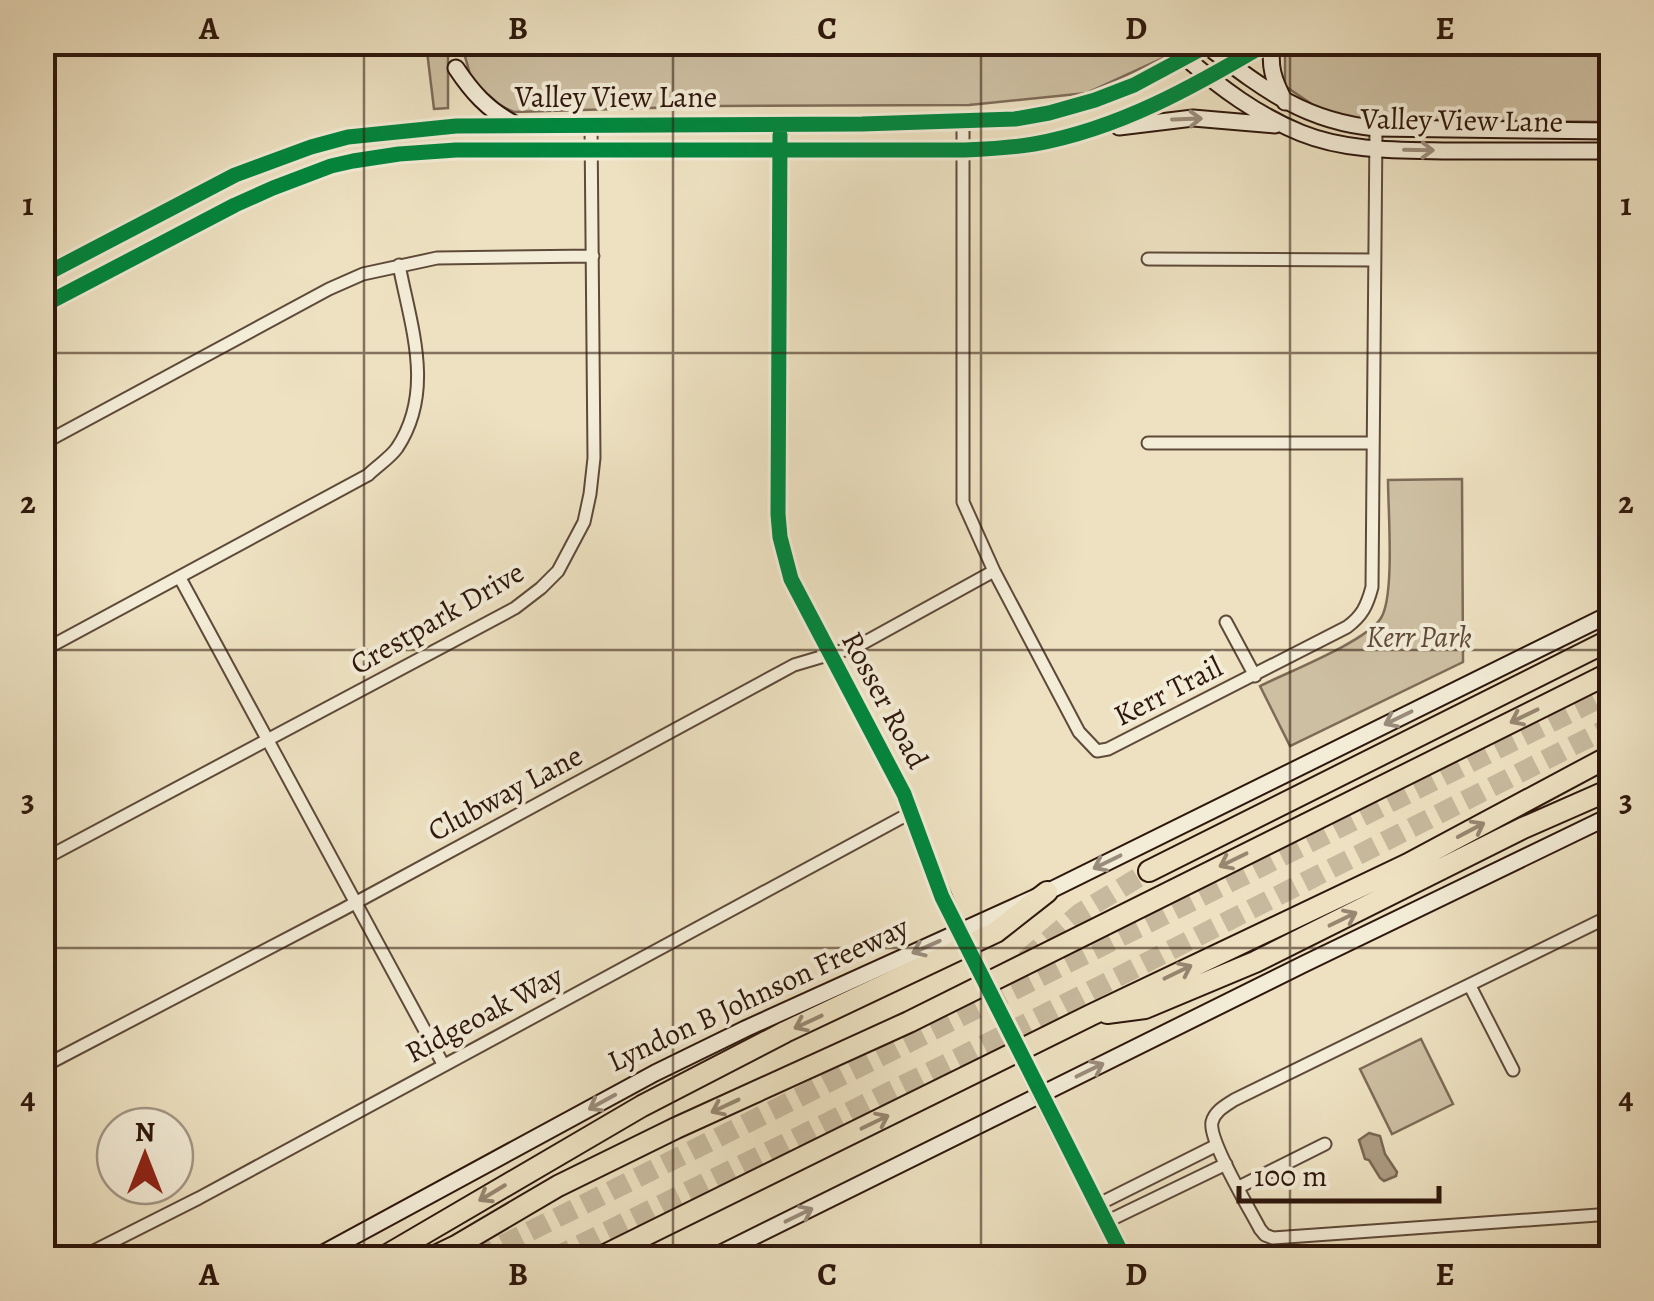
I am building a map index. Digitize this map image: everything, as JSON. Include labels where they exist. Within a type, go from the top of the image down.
[{"type":"highway","points":[[1149,871],[1612,639]]},
{"type":"highway","points":[[431,1258],[558,1186],[909,1022],[1612,672]]},
{"type":"highway","points":[[599,1258],[1090,1015],[1408,864],[1612,754]]},
{"type":"highway","points":[[1090,1015],[1145,1008],[1236,970],[1612,788]]},
{"type":"highway","points":[[382,1258],[642,1106],[785,1032],[996,932],[1047,892]]},
{"type":"main road","points":[[1232,65],[1271,42]]},
{"type":"main road","points":[[1271,42],[1273,79],[1285,102]]},
{"type":"main road","name":"Valley View Lane","points":[[42,276],[250,169],[348,137],[427,127],[1014,119],[1095,100],[1134,85],[1211,44],[1232,65],[1285,102],[1318,117],[1356,126],[1612,131]]},
{"type":"main road","name":"Valley View Lane","points":[[1186,58],[1236,98],[1291,128],[1328,142],[1374,149],[1612,151]]},
{"type":"main road","name":"Valley View Lane","points":[[42,306],[235,204],[332,166],[442,150],[964,150],[1032,144],[1090,129],[1147,108],[1232,65]]},
{"type":"main road","points":[[456,68],[491,111],[517,125]]},
{"type":"main road","points":[[1090,129],[1193,118],[1291,128]]},
{"type":"main road","name":"Rosser Road","points":[[780,125],[778,494],[780,536],[791,578],[904,794],[950,912],[1124,1258]]},
{"type":"main road","points":[[78,256],[90,280]]},
{"type":"main road","name":"Lyndon B Johnson Freeway","points":[[314,1258],[656,1073],[1047,892],[1612,614]]},
{"type":"main road","points":[[712,1258],[1612,815]]},
{"type":"street","name":"Kerr Trail","points":[[963,121],[961,488],[968,516],[994,571],[1078,732],[1097,752],[1108,750],[1347,627],[1368,604],[1372,588],[1376,128]]},
{"type":"street","name":"Crestpark Drive","points":[[42,860],[515,608],[558,572],[584,522],[594,458],[591,125]]},
{"type":"street","points":[[42,444],[329,289],[364,274],[460,256],[593,256]]},
{"type":"street","points":[[1148,259],[1374,260]]},
{"type":"street","points":[[42,651],[368,475],[395,451],[410,422],[419,391],[400,265]]},
{"type":"street","points":[[1148,443],[1372,443]]},
{"type":"street","name":"Clubway Lane","points":[[42,1067],[794,665],[858,646],[994,571]]},
{"type":"street","points":[[180,578],[443,1064]]},
{"type":"street","points":[[1226,622],[1254,676]]},
{"type":"street","name":"Ridgeoak Way","points":[[80,1258],[199,1198],[912,812]]},
{"type":"street","points":[[1612,914],[1234,1100],[1215,1114],[1212,1124],[1217,1145],[1260,1229],[1273,1238],[1612,1214]]},
{"type":"street","points":[[1470,986],[1513,1070]]},
{"type":"street","points":[[1238,1187],[1325,1144]]},
{"type":"street","points":[[1097,1205],[1217,1145]]},
{"type":"street","points":[[1106,1222],[1226,1164]]},
{"type":"green space","points":[[465,42],[1196,43],[1087,93],[969,105],[514,112],[476,95],[464,53]]},
{"type":"green space","points":[[1295,42],[1611,43],[1611,122],[1357,119],[1319,109],[1285,86],[1285,48]]},
{"type":"green space","points":[[426,43],[448,43],[448,108],[434,109]]},
{"type":"green space","name":"Kerr Park","points":[[1462,479],[1463,662],[1290,746],[1260,686],[1344,646],[1381,618],[1389,572],[1388,480]]},
{"type":"green space","points":[[1421,1039],[1453,1104],[1392,1134],[1360,1069]]},
{"type":"shaded area","points":[[1369,1133],[1380,1136],[1396,1176],[1384,1181],[1365,1159],[1359,1140]]},
{"type":"tunnel","points":[[476,1258],[1612,692]]},
{"type":"tunnel","points":[[553,1258],[960,1057],[1612,726]]},
{"type":"tunnel","points":[[1025,960],[1080,913],[1149,871]]},
{"type":"cycle path","points":[[42,276],[235,175],[348,137],[456,126],[862,124],[1015,119],[1095,100],[1134,85],[1214,42]]},
{"type":"cycle path","points":[[42,306],[235,205],[331,166],[353,161],[456,150],[964,150],[1025,145],[1126,117],[1185,90],[1269,42]]},
{"type":"cycle path","points":[[780,135],[778,514],[791,579],[904,794],[942,897],[1124,1258]]}]
